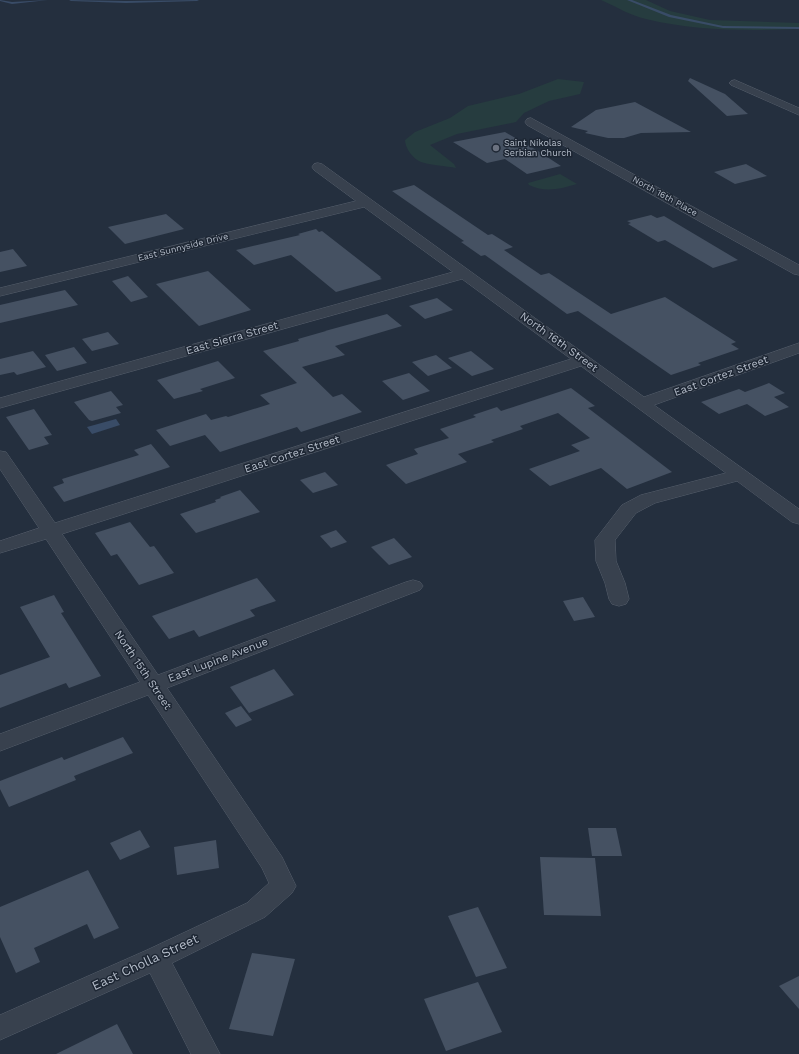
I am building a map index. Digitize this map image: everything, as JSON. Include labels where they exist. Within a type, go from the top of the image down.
[{"type":"street","points":[[735,83],[799,112]]},
{"type":"street","name":"North 16th Place","points":[[531,122],[799,272]]},
{"type":"street","name":"North 16th Street","points":[[318,167],[799,518]]},
{"type":"street","name":"East Sunnyside Drive","points":[[0,292],[366,202]]},
{"type":"street","name":"East Sierra Street","points":[[0,403],[464,274]]},
{"type":"street","name":"East Cortez Street","points":[[643,403],[799,348]]},
{"type":"street","name":"East Cortez Street","points":[[0,547],[584,360]]},
{"type":"street","name":"North 15th Street","points":[[0,456],[273,864],[283,886]]},
{"type":"street","points":[[619,599],[615,583],[606,561],[605,540],[629,509],[648,499],[740,475]]},
{"type":"street","name":"East Lupine Avenue","points":[[0,743],[413,586]]},
{"type":"street","name":"East Cholla Street","points":[[0,1028],[156,958],[256,910],[283,886]]},
{"type":"street","points":[[156,958],[206,1054]]},
{"type":"green space","points":[[601,0],[646,0],[670,11],[710,20],[799,23],[799,29],[741,30],[683,26],[640,18]]},
{"type":"green space","points":[[558,79],[584,82],[580,94],[549,101],[524,113],[516,122],[457,134],[430,145],[454,164],[456,168],[418,161],[412,156],[406,146],[405,140],[415,132],[450,118],[468,106],[519,94]]},
{"type":"green space","points":[[560,174],[577,184],[559,189],[547,190],[529,185],[528,183]]},
{"type":"water","points":[[116,419],[120,425],[92,434],[87,427]]},
{"type":"building","points":[[690,78],[725,94],[748,114],[727,116],[688,81]]},
{"type":"building","points":[[635,102],[691,132],[641,133],[624,138],[608,138],[585,133],[588,131],[571,127],[596,110]]},
{"type":"building","points":[[505,132],[561,166],[527,174],[505,159],[487,163],[453,142]]},
{"type":"building","points":[[746,164],[767,176],[735,184],[714,172]]},
{"type":"building","points":[[414,185],[488,235],[492,234],[513,247],[504,250],[541,275],[549,273],[611,314],[665,297],[736,342],[731,344],[739,349],[698,363],[701,365],[671,375],[578,311],[567,314],[485,255],[481,256],[461,242],[464,241],[392,191]]},
{"type":"building","points":[[166,214],[184,229],[125,244],[108,227]]},
{"type":"building","points":[[651,215],[657,218],[664,216],[738,260],[713,268],[665,240],[658,242],[628,224],[631,223],[627,221]]},
{"type":"building","points":[[316,229],[319,232],[322,231],[382,279],[336,292],[291,255],[254,265],[236,250],[300,235],[298,234]]},
{"type":"building","points":[[13,249],[27,266],[0,272],[0,252]]},
{"type":"building","points":[[208,271],[251,310],[199,326],[156,284]]},
{"type":"building","points":[[128,276],[148,297],[131,302],[112,281]]},
{"type":"building","points":[[65,290],[78,305],[0,323],[0,305]]},
{"type":"building","points":[[437,298],[453,310],[425,319],[409,306]]},
{"type":"building","points":[[387,314],[402,326],[335,346],[345,355],[302,367],[333,397],[342,394],[362,412],[301,432],[297,427],[220,452],[205,435],[170,446],[156,430],[206,414],[211,420],[226,416],[228,417],[270,404],[260,395],[297,383],[263,351],[299,341],[298,339]]},
{"type":"building","points":[[108,332],[119,344],[92,351],[82,339]]},
{"type":"building","points":[[74,347],[87,363],[57,371],[45,355]]},
{"type":"building","points":[[33,351],[46,367],[17,375],[14,372],[0,375],[0,359]]},
{"type":"building","points":[[471,351],[494,369],[472,376],[448,358]]},
{"type":"building","points":[[436,355],[452,368],[428,376],[412,362]]},
{"type":"building","points":[[218,361],[235,378],[200,389],[203,391],[174,399],[157,380]]},
{"type":"building","points":[[409,373],[430,391],[403,400],[382,381]]},
{"type":"building","points":[[769,383],[785,393],[774,397],[789,407],[765,416],[747,404],[719,414],[701,402],[739,389],[745,392]]},
{"type":"building","points":[[571,388],[595,406],[588,408],[672,472],[627,489],[601,468],[550,486],[529,469],[580,451],[571,445],[590,438],[558,413],[520,426],[523,429],[491,440],[494,442],[458,454],[467,462],[406,484],[386,465],[418,454],[414,449],[449,438],[440,429],[476,417],[473,415],[497,407],[501,411]]},
{"type":"building","points":[[111,391],[123,405],[116,407],[121,413],[92,421],[89,420],[74,402]]},
{"type":"building","points":[[34,409],[52,435],[44,437],[49,444],[29,450],[6,417]]},
{"type":"building","points":[[151,444],[170,467],[64,502],[53,487],[64,483],[62,479],[139,455],[134,450]]},
{"type":"building","points":[[325,472],[338,485],[313,493],[300,480]]},
{"type":"building","points":[[240,490],[260,512],[196,533],[180,514],[216,502],[215,500],[221,498],[220,497]]},
{"type":"building","points":[[130,522],[150,547],[154,546],[174,573],[139,585],[117,554],[111,556],[95,533]]},
{"type":"building","points":[[336,530],[347,542],[331,548],[320,536]]},
{"type":"building","points":[[394,538],[412,557],[389,565],[371,547]]},
{"type":"building","points":[[257,578],[276,601],[250,610],[255,616],[199,637],[194,630],[169,639],[152,616]]},
{"type":"building","points":[[54,595],[64,612],[61,613],[101,676],[69,688],[66,683],[0,708],[0,675],[50,657],[20,607]]},
{"type":"building","points":[[583,597],[595,617],[574,621],[563,601]]},
{"type":"building","points":[[274,669],[294,695],[249,713],[230,687]]},
{"type":"building","points":[[241,706],[252,720],[236,727],[225,713]]},
{"type":"building","points":[[123,737],[133,753],[74,776],[76,780],[9,807],[0,789],[0,781],[62,757],[64,760]]},
{"type":"building","points":[[588,828],[616,828],[622,856],[592,856]]},
{"type":"building","points":[[140,830],[150,847],[120,860],[110,843]]},
{"type":"building","points":[[216,840],[219,868],[177,875],[174,847]]},
{"type":"building","points":[[540,857],[595,858],[601,916],[544,915]]},
{"type":"building","points":[[88,870],[119,928],[94,939],[87,924],[34,948],[40,962],[16,973],[0,937],[0,907]]},
{"type":"building","points":[[478,907],[507,968],[476,977],[448,916]]},
{"type":"building","points":[[252,953],[295,959],[273,1036],[229,1029]]},
{"type":"building","points":[[799,976],[799,1009],[779,986]]},
{"type":"building","points":[[478,982],[502,1032],[446,1051],[424,999]]},
{"type":"building","points":[[117,1024],[133,1054],[56,1054]]},
{"type":"waterway","points":[[0,0],[12,3],[46,0]]},
{"type":"waterway","points":[[71,0],[126,2],[197,0]]},
{"type":"waterway","points":[[629,0],[670,16],[723,27],[799,28]]},
{"type":"place","name":"Saint Nikolas Serbian Church","points":[[496,148]]}]
